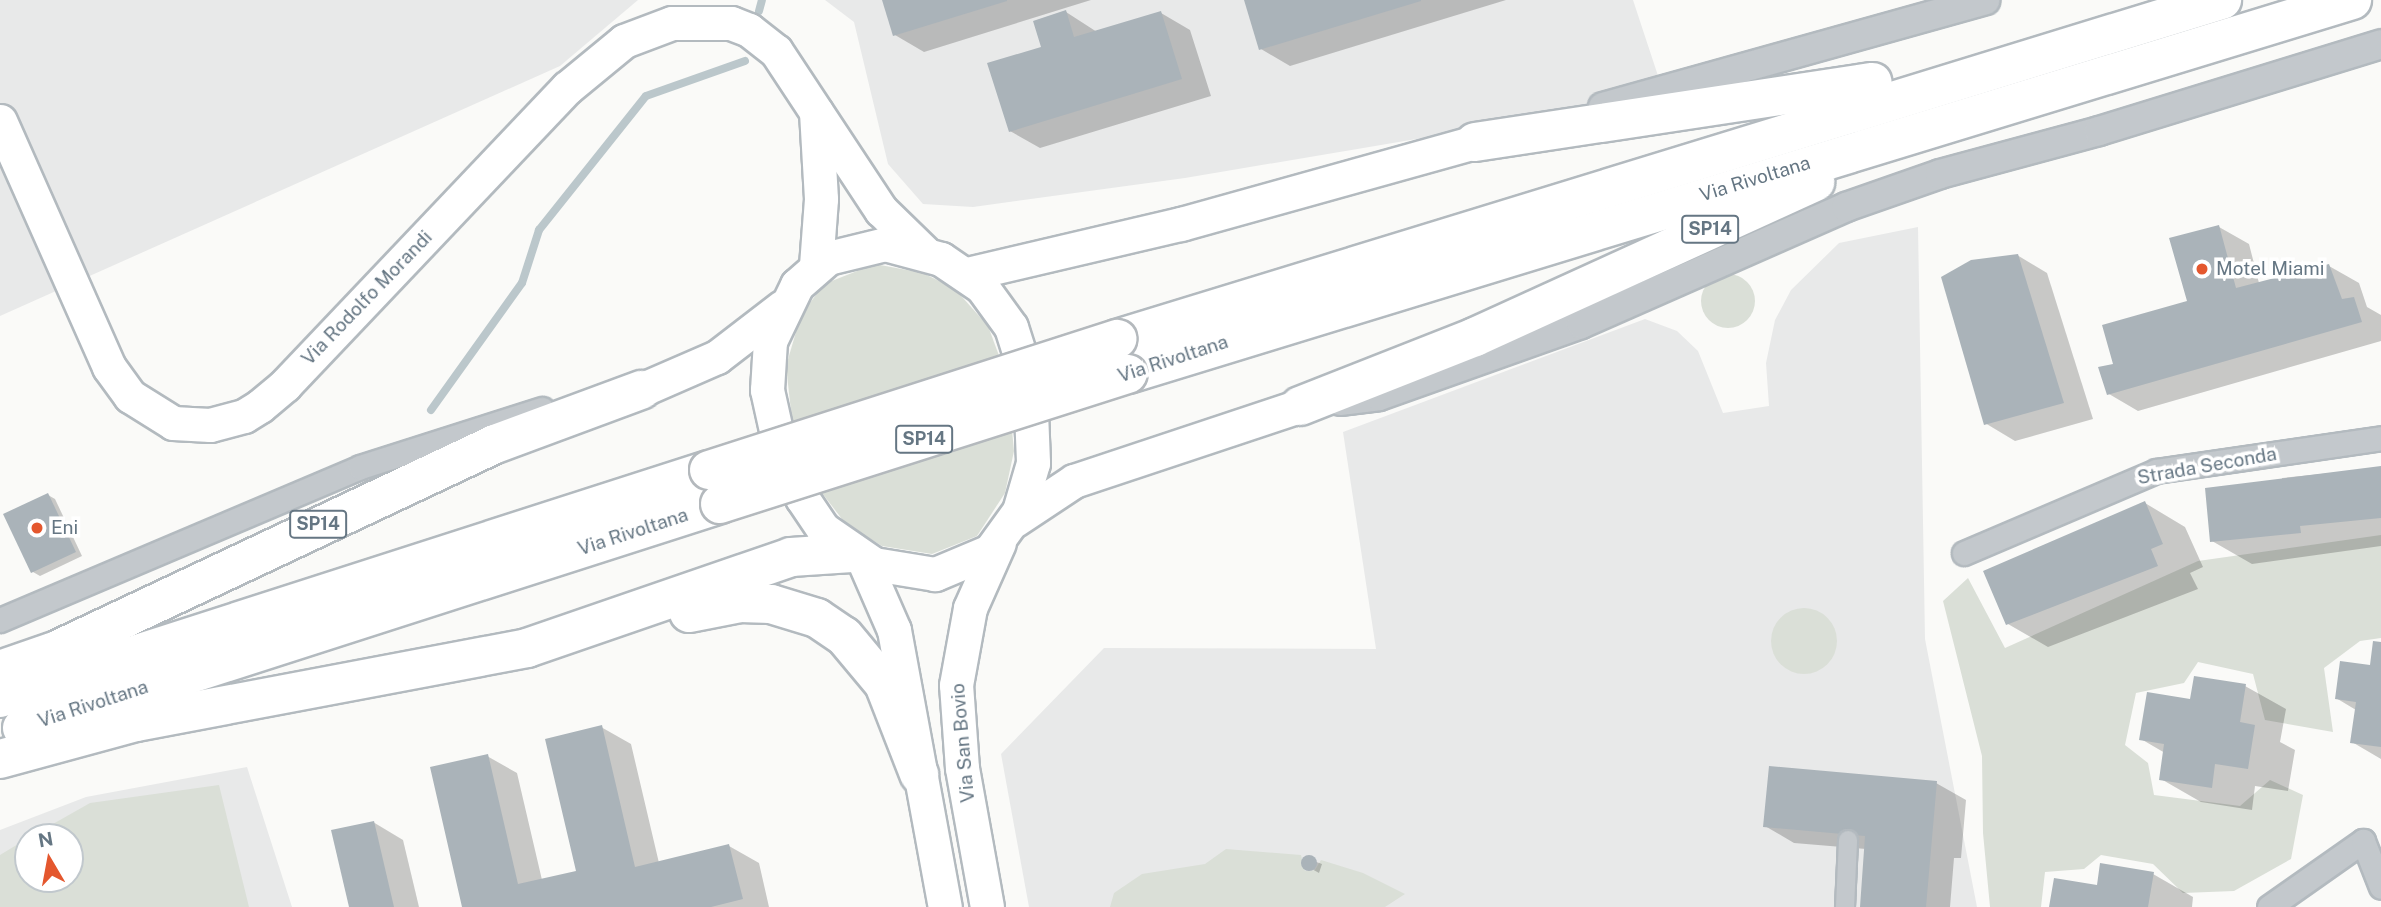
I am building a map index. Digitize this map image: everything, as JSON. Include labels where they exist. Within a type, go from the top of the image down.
[{"type":"highway","points":[[1475,142],[1843,88],[1928,70],[2119,14],[2186,0]]},
{"type":"highway","name":"Via Rivoltana","points":[[1123,356],[1530,209],[2222,0]]},
{"type":"highway","name":"Via Rivoltana","points":[[0,698],[714,487],[1123,356],[2352,0]]},
{"type":"highway","name":"SP14","points":[[1300,406],[1475,337],[1809,184],[1972,133],[2126,67]]},
{"type":"highway","name":"SP14","points":[[0,670],[55,651],[495,444],[641,390]]},
{"type":"highway","name":"Via Rivoltana","points":[[0,735],[714,487]]},
{"type":"highway","points":[[574,634],[791,557],[857,556]]},
{"type":"highway","points":[[0,759],[136,722],[440,667],[574,634],[740,603],[771,604],[817,618],[844,636],[870,662],[895,708],[919,774]]},
{"type":"main road","name":"Via Rodolfo Morandi","points":[[0,121],[109,368],[142,407],[173,423],[192,425],[244,416],[285,385],[606,53],[687,10],[711,20],[750,30],[786,64],[881,210],[924,252]]},
{"type":"main road","name":"Via Rodolfo Morandi","points":[[816,110],[821,172],[816,266]]},
{"type":"main road","points":[[641,390],[717,356],[752,334],[783,306],[816,266],[840,253],[873,245],[924,252],[967,274],[1181,224],[1475,142]]},
{"type":"main road","name":"Via San Bovio","points":[[967,274],[1005,317],[1030,387],[1033,463],[1006,532],[970,608],[956,685],[962,768],[987,907]]},
{"type":"main road","points":[[783,306],[766,365],[776,439],[808,509],[823,529],[857,556],[898,571],[935,574],[972,562],[1006,532],[1074,481],[1300,406]]},
{"type":"main road","points":[[857,556],[890,617],[944,907]]},
{"type":"street","points":[[1475,142],[1726,76],[1985,0]]},
{"type":"street","points":[[1300,406],[1379,396],[1471,364],[1581,324],[1846,207],[1940,174],[2099,131],[2381,44]]},
{"type":"street","points":[[0,620],[396,454],[550,407],[641,390]]},
{"type":"street","name":"Strada Seconda","points":[[1964,553],[2126,480],[2156,471],[2381,438]]},
{"type":"street","points":[[1845,907],[1848,840]]},
{"type":"street","points":[[2269,907],[2363,841],[2381,887]]},
{"type":"shaded area","points":[[0,0],[638,0],[560,66],[0,316]]},
{"type":"shaded area","points":[[825,0],[1633,0],[1665,97],[1185,178],[973,207],[923,204],[888,164],[854,22]]},
{"type":"shaded area","points":[[1918,227],[1925,639],[1977,907],[1029,907],[1001,754],[1104,648],[1376,649],[1343,432],[1645,319],[1677,331],[1698,351],[1723,413],[1769,406],[1766,363],[1775,320],[1791,290],[1839,243]]},
{"type":"shaded area","points":[[875,264],[923,273],[955,289],[988,326],[1007,377],[1014,451],[1005,493],[977,536],[932,554],[882,546],[845,523],[819,489],[792,420],[786,366],[801,315],[824,284]]},
{"type":"shaded area","points":[[1728,274],[1747,282],[1755,301],[1747,320],[1728,328],[1709,320],[1701,301],[1709,282]]},
{"type":"shaded area","points":[[2381,535],[2381,638],[2360,641],[2324,668],[2333,732],[2265,720],[2253,674],[2198,662],[2184,683],[2136,693],[2125,745],[2148,763],[2154,795],[2240,806],[2270,780],[2303,795],[2291,859],[2234,891],[2183,893],[2153,864],[2101,855],[2084,869],[2045,872],[2041,907],[1990,907],[1983,833],[1982,756],[1943,601],[1968,578],[2005,648],[2198,561]]},
{"type":"shaded area","points":[[1804,608],[1817,611],[1827,618],[1834,628],[1837,641],[1834,654],[1827,664],[1817,671],[1804,674],[1791,671],[1781,664],[1774,654],[1771,641],[1774,628],[1781,618],[1791,611]]},
{"type":"shaded area","points":[[247,767],[292,907],[0,907],[0,830],[14,825],[14,893],[84,893],[84,823],[18,823],[86,797]]},
{"type":"shaded area","points":[[219,785],[249,907],[0,907],[0,855],[14,846],[14,893],[84,893],[84,823],[55,823],[90,803]]},
{"type":"shaded area","points":[[1226,849],[1301,855],[1305,871],[1315,870],[1321,860],[1363,873],[1405,894],[1385,907],[1110,907],[1114,893],[1142,874],[1205,864]]},
{"type":"building","points":[[882,0],[1007,0],[1007,1],[893,36]]},
{"type":"building","points":[[1244,0],[1421,0],[1421,1],[1259,50]]},
{"type":"building","points":[[1066,10],[1074,37],[1161,11],[1182,79],[1009,132],[987,63],[1041,47],[1033,21]]},
{"type":"building","points":[[2219,225],[2236,288],[2329,264],[2342,299],[2354,297],[2362,322],[2107,395],[2098,367],[2113,364],[2102,325],[2187,301],[2169,238]]},
{"type":"building","points":[[2018,254],[2064,403],[1984,425],[1941,277],[1971,260]]},
{"type":"building","points":[[2381,466],[2381,518],[2300,526],[2301,533],[2210,542],[2205,488]]},
{"type":"building","name":"Eni","points":[[48,493],[76,552],[31,573],[3,514]]},
{"type":"building","points":[[2145,501],[2163,544],[2151,549],[2158,566],[2006,625],[1983,571]]},
{"type":"building","points":[[2373,641],[2381,642],[2381,747],[2350,743],[2356,702],[2335,699],[2340,661],[2370,665]]},
{"type":"building","points":[[2194,676],[2246,684],[2240,722],[2255,725],[2248,769],[2215,764],[2212,788],[2159,780],[2164,744],[2139,740],[2147,692],[2190,699]]},
{"type":"building","points":[[602,725],[635,867],[729,844],[743,899],[711,907],[462,907],[430,767],[488,754],[518,884],[576,871],[545,739]]},
{"type":"building","points":[[1769,766],[1937,781],[1926,907],[1860,907],[1865,836],[1763,827]]},
{"type":"building","points":[[374,821],[394,907],[349,907],[331,830]]},
{"type":"building","points":[[1306,855],[1312,855],[1317,863],[1315,869],[1306,871],[1301,866],[1301,860]]},
{"type":"building","points":[[2100,863],[2154,872],[2148,907],[2049,907],[2054,878],[2097,885]]},
{"type":"waterway","points":[[759,11],[762,0]]},
{"type":"waterway","points":[[431,410],[522,283],[539,230],[646,96],[745,61]]},
{"type":"place","name":"Motel Miami","points":[[2202,269]]},
{"type":"place","name":"Eni","points":[[37,528]]}]
